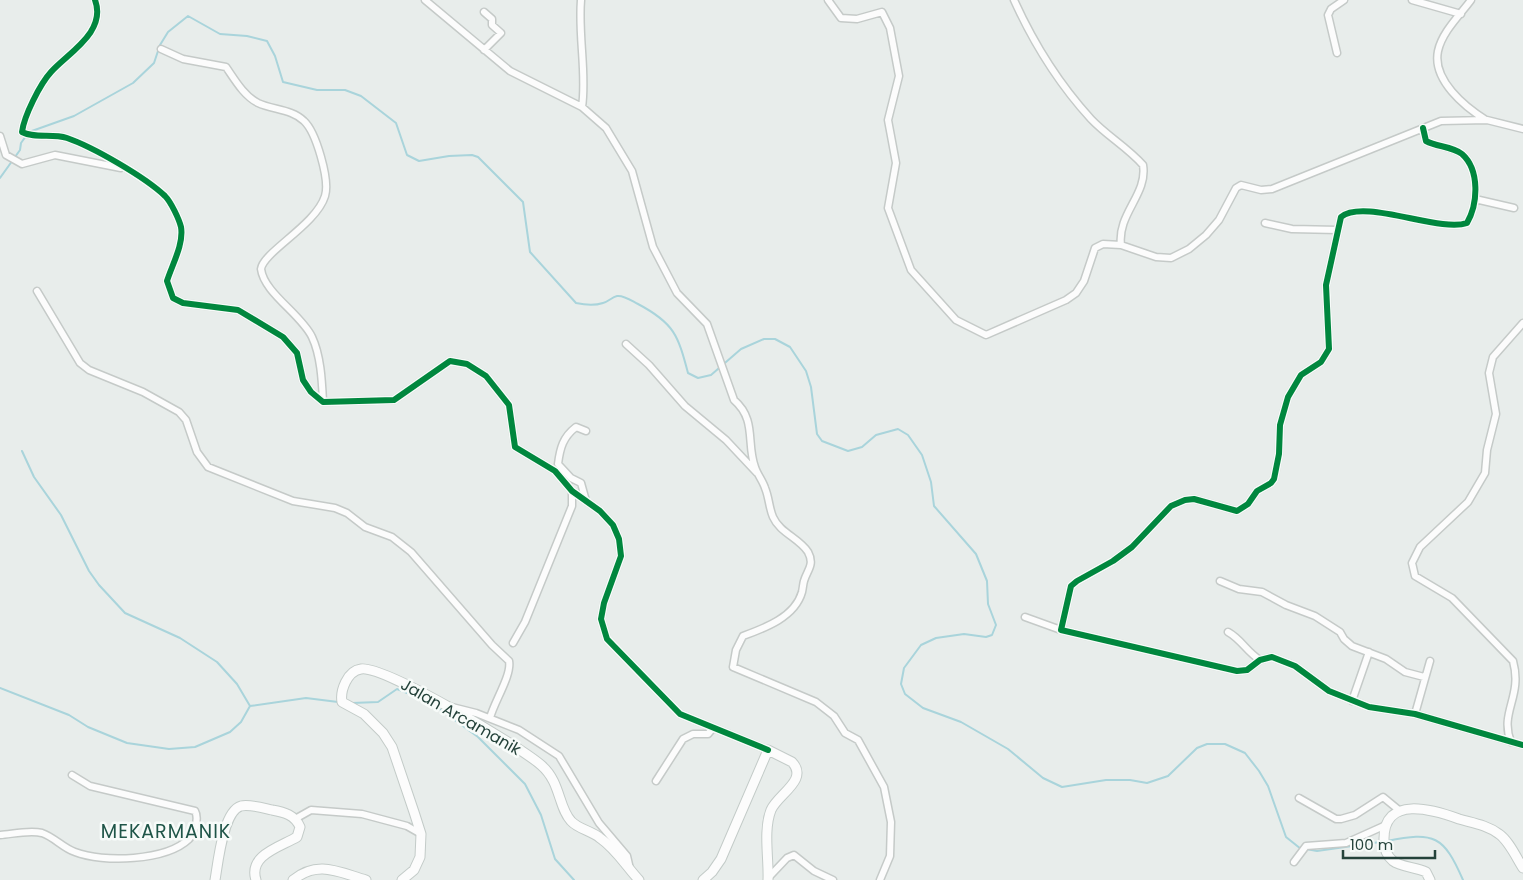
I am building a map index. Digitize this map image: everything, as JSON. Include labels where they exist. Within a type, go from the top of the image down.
[{"type":"street","points":[[95,0],[96,18],[84,43],[50,73],[23,121],[22,132],[29,136],[51,134],[67,138],[129,170],[166,197],[180,226],[181,242],[166,281],[173,298],[183,304],[238,310],[283,337],[297,354],[303,380],[311,392],[323,402],[394,400],[450,361],[467,364],[486,376],[509,405],[515,447],[556,471],[572,492],[600,511],[614,525],[619,538],[621,556],[604,603],[601,619],[607,638],[680,714],[768,750],[792,762],[797,769],[795,783],[774,804],[769,817],[768,879]]},
{"type":"street","points":[[425,0],[510,71],[582,107],[606,128],[626,160],[635,180],[653,247],[677,293],[707,324],[734,400],[740,406],[751,428],[754,466],[760,475],[773,517],[783,531],[799,542],[807,552],[811,564],[804,580],[802,593],[796,604],[789,612],[768,626],[743,636],[736,650],[733,667],[816,702],[831,713],[845,733],[858,740],[884,787],[891,822],[890,856],[880,880]]},
{"type":"street","points":[[581,0],[580,38],[584,88],[582,107]]},
{"type":"street","points":[[828,0],[841,18],[857,19],[882,12],[890,28],[899,76],[888,120],[896,163],[888,208],[912,270],[956,320],[986,335],[1066,300],[1076,293],[1084,281],[1094,248],[1103,244],[1121,244],[1156,257],[1172,258],[1189,250],[1219,220],[1236,188],[1242,185],[1261,190],[1272,189],[1442,121],[1487,120],[1523,129]]},
{"type":"street","points":[[1014,0],[1048,59],[1075,99],[1091,119],[1142,165],[1144,173],[1140,188],[1123,220],[1121,244]]},
{"type":"street","points":[[1337,53],[1328,15],[1331,9],[1344,0]]},
{"type":"street","points":[[1412,0],[1461,14]]},
{"type":"street","points":[[1472,0],[1441,42],[1437,62],[1441,74],[1461,101],[1487,120]]},
{"type":"street","points":[[484,12],[492,19],[492,25],[500,34],[484,50]]},
{"type":"street","points":[[161,49],[183,59],[226,67],[243,91],[257,102],[303,119],[312,134],[326,179],[325,196],[307,223],[270,254],[262,263],[261,269],[268,285],[296,315],[312,336],[323,402]]},
{"type":"street","points":[[1061,630],[1071,586],[1076,580],[1113,561],[1132,547],[1170,506],[1185,500],[1194,500],[1237,511],[1248,504],[1257,491],[1271,483],[1277,471],[1283,412],[1290,391],[1301,375],[1321,362],[1329,349],[1326,285],[1341,216],[1351,212],[1398,215],[1454,225],[1467,223],[1471,217],[1475,199],[1473,173],[1468,160],[1461,153],[1426,141],[1423,128]]},
{"type":"street","points":[[0,136],[6,155],[22,164],[55,156],[129,170]]},
{"type":"street","points":[[1475,199],[1514,208]]},
{"type":"street","points":[[1266,223],[1292,229],[1338,230]]},
{"type":"street","points":[[37,290],[80,363],[89,370],[143,392],[179,412],[186,420],[197,452],[208,467],[293,501],[336,508],[347,513],[365,527],[392,537],[411,552],[492,645],[509,661],[508,675],[494,701],[490,718]]},
{"type":"street","points":[[1510,742],[1508,733],[1512,712],[1521,690],[1520,673],[1513,662],[1452,598],[1415,576],[1412,563],[1420,547],[1468,502],[1482,481],[1496,414],[1489,374],[1490,364],[1493,357],[1523,323]]},
{"type":"street","points":[[626,344],[685,406],[726,440],[749,467],[760,475]]},
{"type":"street","points":[[586,431],[576,427],[566,437],[560,450],[558,464],[571,478],[581,484],[586,501]]},
{"type":"street","points":[[513,643],[525,622],[572,506],[572,492]]},
{"type":"street","points":[[1220,581],[1239,588],[1262,592],[1286,605],[1315,616],[1340,632],[1347,643],[1386,659],[1406,672],[1424,677]]},
{"type":"street","points":[[1025,617],[1061,630],[1237,671],[1247,670],[1260,660],[1272,657],[1304,671],[1329,691],[1352,701],[1376,709],[1415,714],[1523,745]]},
{"type":"street","points":[[1228,632],[1235,636],[1250,653],[1260,660]]},
{"type":"street","points":[[1352,701],[1369,652]]},
{"type":"street","points":[[1415,714],[1430,661]]},
{"type":"street","name":"Jalan Arcamanik","points":[[402,880],[418,864],[421,834],[392,747],[377,725],[364,714],[343,705],[342,692],[352,674],[358,669],[366,669],[406,684],[542,765],[557,786],[571,821],[602,839],[634,876]]},
{"type":"street","points":[[448,708],[458,707],[490,718],[528,735],[563,759],[580,795],[599,823],[627,856],[634,876]]},
{"type":"street","points":[[656,782],[682,738],[693,734],[708,734],[713,728]]},
{"type":"street","points":[[703,880],[712,872],[721,858],[768,750]]},
{"type":"street","points":[[0,835],[37,832],[49,836],[78,853],[127,858],[144,857],[174,848],[188,840],[193,833],[197,818],[195,811],[90,786],[72,775]]},
{"type":"street","points":[[1300,798],[1336,819],[1355,816],[1383,797],[1400,811]]},
{"type":"street","points":[[215,880],[225,829],[236,809],[243,806],[285,813],[295,819],[300,828],[299,834],[259,860],[254,872],[256,880]]},
{"type":"street","points":[[1294,862],[1306,846],[1346,843],[1386,825],[1400,811],[1421,808],[1490,828],[1501,835],[1523,868]]},
{"type":"street","points":[[295,819],[310,810],[362,814],[406,826],[421,834]]},
{"type":"street","points":[[1386,825],[1384,846],[1388,855],[1398,863],[1426,872],[1430,880]]},
{"type":"street","points":[[768,879],[786,858],[794,855],[814,871],[833,880]]},
{"type":"street","points":[[293,880],[303,872],[315,868],[329,869],[366,880]]},
{"type":"waterway","points":[[29,132],[74,116],[133,83],[154,63],[160,45],[168,32],[188,16],[220,34],[247,36],[267,41],[275,56],[283,82],[317,90],[345,90],[361,96],[396,123],[407,155],[419,161],[449,156],[472,155],[478,157],[523,202],[530,252],[576,303],[596,305],[620,296],[628,298],[660,317],[673,331],[688,373],[698,378],[711,375],[741,349],[764,339],[775,339],[790,347],[806,371],[811,387],[817,434],[822,441],[848,451],[862,447],[876,435],[898,429],[908,435],[922,455],[931,482],[934,506],[976,554],[987,581],[988,604],[996,625],[992,635],[986,637],[964,634],[936,638],[921,645],[904,668],[901,684],[905,694],[923,708],[961,722],[1008,749],[1043,778],[1062,787],[1106,780],[1130,780],[1147,783],[1168,776],[1197,748],[1207,744],[1225,744],[1245,753],[1259,771],[1268,786],[1286,837],[1301,849]]},
{"type":"waterway","points":[[0,178],[20,150],[21,143],[26,136]]},
{"type":"waterway","points":[[22,451],[34,477],[61,515],[89,571],[99,585],[125,613],[180,638],[217,662],[237,684],[250,706]]},
{"type":"waterway","points":[[0,688],[69,715],[88,727],[127,743],[169,749],[195,747],[230,732],[241,722],[250,706],[306,698],[338,702]]},
{"type":"waterway","points":[[352,703],[378,702],[397,689],[430,702],[478,737],[525,784],[541,815],[555,859],[574,880]]},
{"type":"waterway","points":[[1387,841],[1416,837],[1427,837],[1436,840],[1450,854],[1463,880]]},
{"type":"waterway","points":[[1306,849],[1317,851],[1380,842]]},
{"type":"cycle path","points":[[95,0],[96,22],[91,32],[47,77],[29,109],[22,132],[32,135],[67,138],[78,142],[132,172],[165,196],[170,202],[181,227],[181,240],[167,281],[173,298],[183,303],[238,310],[283,337],[297,353],[303,380],[311,392],[323,402],[394,400],[450,361],[467,364],[486,376],[509,405],[515,447],[555,471],[572,491],[600,511],[613,525],[619,539],[621,556],[604,603],[601,619],[607,639],[680,714],[768,750]]},
{"type":"cycle path","points":[[1423,128],[1426,141],[1458,151],[1468,161],[1472,169],[1475,197],[1467,223],[1455,225],[1439,224],[1367,211],[1352,212],[1341,217],[1326,285],[1329,349],[1321,362],[1301,375],[1288,397],[1280,425],[1279,454],[1274,479],[1271,483],[1257,491],[1248,504],[1237,511],[1194,499],[1185,500],[1171,506],[1132,547],[1113,561],[1071,586],[1061,630],[1237,671],[1247,670],[1260,660],[1272,657],[1295,666],[1329,691],[1369,707],[1415,714],[1523,745]]},
{"type":"district","name":"MEKARMANIK","points":[[166,831]]}]
